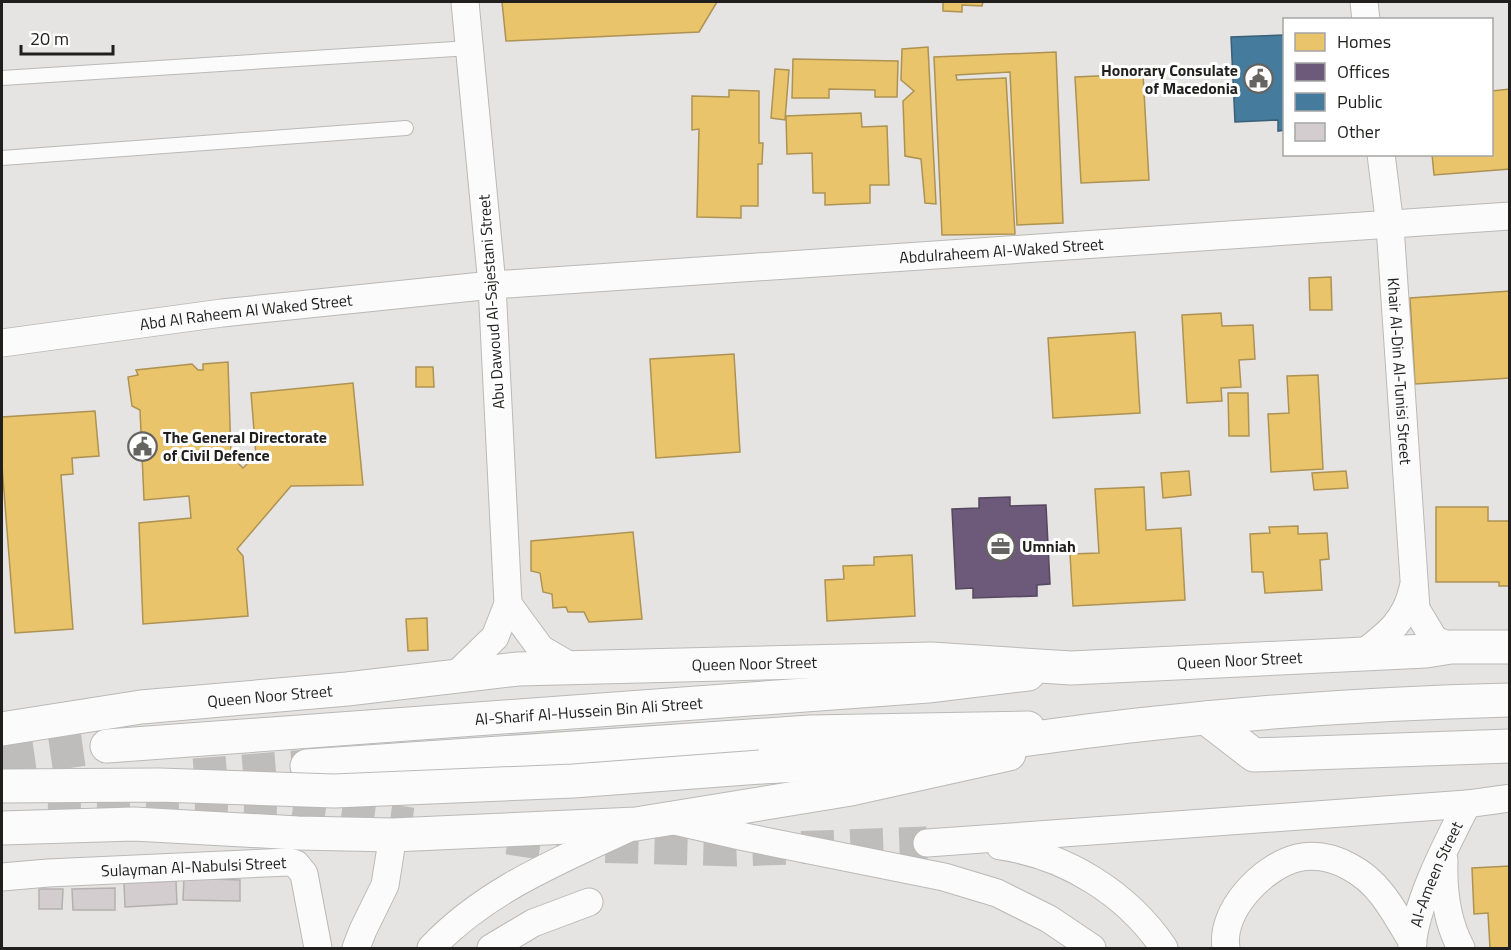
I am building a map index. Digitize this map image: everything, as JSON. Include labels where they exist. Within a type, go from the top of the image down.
[{"type":"main road","points":[[1451,647],[1509,640]]},
{"type":"main road","name":"Queen Noor Street","points":[[2,729],[141,707],[347,689],[518,669],[931,659],[1071,668],[1426,651],[1451,647],[1509,647]]},
{"type":"main road","name":"Al-Sharif Al-Hussein Bin Ali Street","points":[[107,746],[928,686],[1071,668]]},
{"type":"main road","points":[[2,786],[159,785],[334,791],[573,781],[760,767],[804,766],[894,757],[1142,724],[1285,710],[1509,700]]},
{"type":"main road","points":[[2,716],[141,707]]},
{"type":"main road","points":[[1206,718],[1254,755],[1509,746]]},
{"type":"main road","points":[[308,766],[810,732],[1142,724]]},
{"type":"main road","points":[[2,828],[134,824],[298,833],[393,835],[636,824],[851,789],[1142,724]]},
{"type":"street","name":"Abu Dawoud Al-Sajestani Street","points":[[465,2],[492,285],[508,604]]},
{"type":"street","points":[[1364,2],[1366,18]]},
{"type":"street","name":"Khair Al-Din Al-Tunisi Street","points":[[1381,156],[1390,226],[1413,588]]},
{"type":"street","name":"Abdulraheem Al-Waked Street","points":[[492,285],[1390,226],[1509,216]]},
{"type":"street","name":"Abd Al Raheem Al Waked Street","points":[[2,343],[222,313],[492,285]]},
{"type":"street","points":[[1413,588],[1416,609],[1434,639],[1451,647]]},
{"type":"street","points":[[1362,654],[1389,634],[1409,606],[1413,588]]},
{"type":"street","points":[[508,604],[541,649],[572,667]]},
{"type":"street","points":[[455,676],[495,637],[508,604]]},
{"type":"street","points":[[1164,948],[1116,897],[1088,876],[1049,857],[1002,847],[927,843],[1467,804],[1509,798]]},
{"type":"street","name":"Al-Ameen Street","points":[[1412,946],[1421,911],[1444,848],[1467,804]]},
{"type":"street","points":[[670,820],[944,877],[997,893],[1049,919],[1092,948]]},
{"type":"street","points":[[431,948],[474,908],[501,891],[543,868],[636,824]]},
{"type":"street","points":[[356,948],[385,885],[393,835]]},
{"type":"street","points":[[1444,848],[1443,880],[1448,911],[1461,948]]},
{"type":"street","points":[[1226,948],[1228,922],[1235,906],[1244,895],[1265,875],[1281,865],[1296,858],[1310,856],[1322,856],[1349,866],[1371,880],[1385,897],[1412,946]]},
{"type":"street","name":"Sulayman Al-Nabulsi Street","points":[[2,877],[60,872],[289,862],[296,864],[304,874],[318,948]]},
{"type":"street","points":[[491,948],[533,923],[589,902]]},
{"type":"lane","points":[[2,78],[470,48]]},
{"type":"lane","points":[[2,158],[406,128]]},
{"type":"building: Homes","points":[[502,2],[717,2],[699,32],[506,41]]},
{"type":"building: Homes","points":[[943,2],[983,2],[982,6],[962,5],[962,12],[943,11]]},
{"type":"building: Homes","points":[[928,47],[936,204],[925,203],[921,159],[905,156],[903,101],[914,91],[901,80],[902,49]]},
{"type":"building: Homes","points":[[1056,52],[1063,223],[1017,225],[1010,72],[956,75],[957,80],[1006,78],[1015,234],[942,235],[934,57]]},
{"type":"building: Homes","points":[[793,59],[898,61],[897,97],[875,97],[875,90],[829,89],[829,98],[792,98]]},
{"type":"building: Homes","points":[[775,69],[789,70],[785,120],[771,118]]},
{"type":"building: Homes","points":[[1143,74],[1149,180],[1081,183],[1075,77]]},
{"type":"building: Homes","points":[[1510,89],[1510,169],[1434,175],[1432,156],[1493,156],[1493,91]]},
{"type":"building: Homes","points":[[729,90],[759,91],[759,143],[763,143],[762,164],[758,164],[758,206],[741,206],[741,218],[697,217],[699,129],[692,130],[692,96],[729,97]]},
{"type":"building: Homes","points":[[861,113],[862,127],[887,126],[889,185],[870,185],[870,203],[825,205],[825,193],[813,193],[812,153],[787,154],[786,116]]},
{"type":"building: Homes","points":[[1331,277],[1332,310],[1310,310],[1309,278]]},
{"type":"building: Homes","points":[[1510,291],[1510,378],[1415,384],[1410,298]]},
{"type":"building: Homes","points":[[1221,313],[1222,326],[1253,325],[1255,359],[1239,360],[1241,387],[1221,388],[1222,401],[1187,403],[1182,315]]},
{"type":"building: Homes","points":[[1135,332],[1140,413],[1053,418],[1048,338]]},
{"type":"building: Homes","points":[[734,354],[740,452],[656,458],[650,359]]},
{"type":"building: Homes","points":[[228,362],[231,456],[243,468],[256,455],[251,393],[353,383],[363,485],[291,486],[237,549],[243,556],[248,616],[143,624],[139,523],[191,518],[189,496],[144,500],[140,410],[132,406],[128,377],[138,375],[136,370],[192,364],[198,370],[203,370],[203,364]]},
{"type":"building: Homes","points":[[416,367],[433,367],[434,387],[416,387]]},
{"type":"building: Homes","points":[[1318,375],[1323,469],[1271,472],[1268,414],[1289,413],[1287,376]]},
{"type":"building: Homes","points":[[1228,393],[1248,393],[1249,436],[1229,436]]},
{"type":"building: Homes","points":[[95,411],[99,456],[72,458],[73,474],[61,475],[73,629],[15,633],[2,466],[2,417]]},
{"type":"building: Homes","points":[[1189,471],[1191,495],[1163,498],[1161,473]]},
{"type":"building: Homes","points":[[1346,471],[1348,488],[1314,490],[1312,473]]},
{"type":"building: Homes","points":[[1144,487],[1146,530],[1181,528],[1185,600],[1073,606],[1070,554],[1099,553],[1095,489]]},
{"type":"building: Homes","points":[[1436,507],[1488,507],[1488,521],[1510,521],[1510,586],[1499,586],[1499,582],[1436,582]]},
{"type":"building: Homes","points":[[1298,526],[1298,534],[1327,533],[1329,559],[1320,560],[1322,590],[1265,593],[1263,572],[1252,572],[1250,534],[1270,533],[1269,527]]},
{"type":"building: Homes","points":[[633,532],[642,619],[589,622],[584,612],[568,612],[566,607],[553,608],[552,594],[543,592],[540,573],[531,571],[531,541]]},
{"type":"building: Homes","points":[[912,555],[915,616],[827,621],[825,580],[844,579],[843,566],[874,565],[874,557]]},
{"type":"building: Homes","points":[[427,618],[428,650],[408,651],[406,619]]},
{"type":"building: Homes","points":[[1510,866],[1510,948],[1490,948],[1488,913],[1474,914],[1472,868]]},
{"type":"building: Offices","name":"Umniah","points":[[1010,497],[1010,506],[1046,505],[1050,584],[1037,585],[1037,596],[973,598],[973,588],[956,589],[952,509],[979,508],[979,498]]},
{"type":"building: Public","name":"Honorary Consulate of Macedonia","points":[[1283,35],[1283,130],[1278,131],[1278,120],[1235,122],[1231,37]]},
{"type":"building: Other","points":[[184,878],[240,880],[240,901],[183,900]]},
{"type":"building: Other","points":[[176,881],[177,904],[125,907],[124,883]]},
{"type":"building: Other","points":[[115,888],[115,910],[73,910],[72,889]]},
{"type":"building: Other","points":[[39,889],[63,889],[62,909],[39,909]]},
{"type":"tunnel","points":[[2,761],[107,746]]},
{"type":"tunnel","points":[[194,775],[307,766]]},
{"type":"tunnel","points":[[48,801],[293,807],[412,824]]},
{"type":"tunnel","points":[[508,838],[554,845],[736,850],[927,843]]},
{"type":"place","name":"Honorary Consulate of Macedonia","points":[[1259,79]]},
{"type":"place","name":"The General Directorate of Civil Defence","points":[[142,446]]},
{"type":"place","name":"Umniah","points":[[1001,546]]}]
